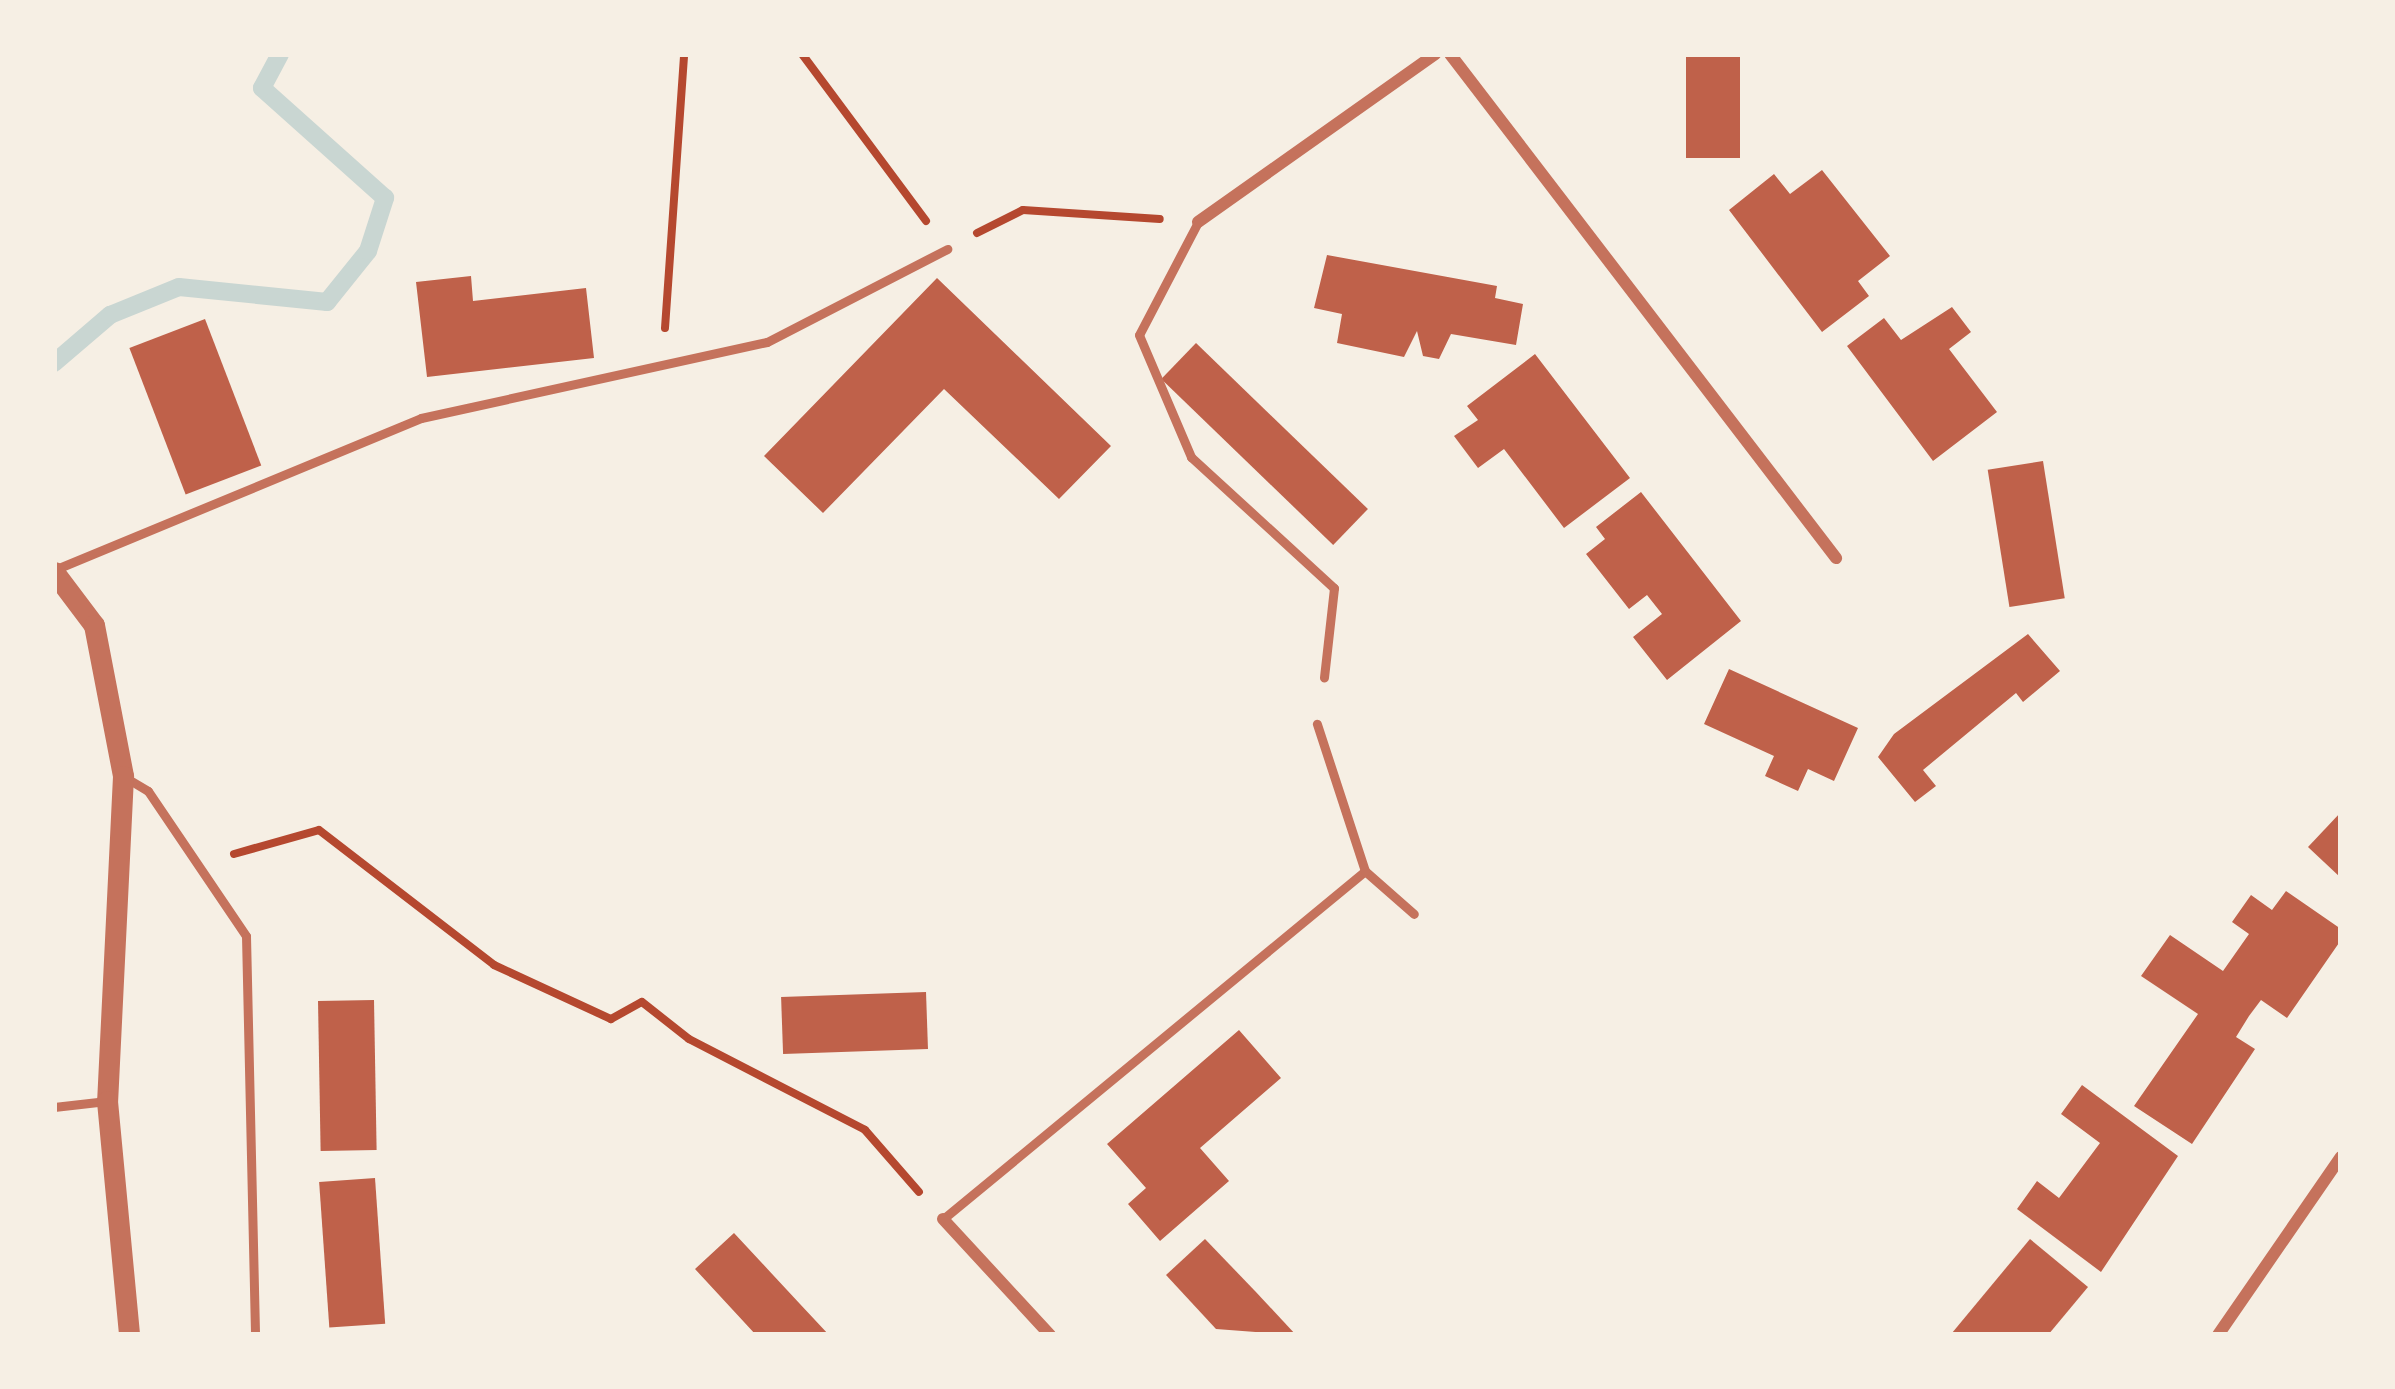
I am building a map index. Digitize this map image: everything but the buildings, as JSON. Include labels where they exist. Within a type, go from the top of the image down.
[{"type":"street","points":[[1198,222],[1435,54]]},
{"type":"street","points":[[1450,54],[1836,558]]},
{"type":"street","points":[[54,571],[94,625],[123,776],[107,1101],[129,1335]]},
{"type":"street","points":[[2218,1335],[2341,1157]]},
{"type":"street","points":[[943,1219],[1050,1335]]},
{"type":"lane","points":[[1198,222],[1139,335],[1191,457],[1334,588],[1324,677]]},
{"type":"lane","points":[[54,571],[421,418],[767,342],[947,249]]},
{"type":"lane","points":[[1317,724],[1365,872],[1414,914]]},
{"type":"lane","points":[[123,776],[148,791],[192,866],[245,936],[255,1335]]},
{"type":"lane","points":[[943,1219],[1365,872]]},
{"type":"lane","points":[[54,1107],[107,1101]]},
{"type":"path","points":[[662,368],[684,54]]},
{"type":"path","points":[[802,54],[947,249],[1023,210],[1198,222]]},
{"type":"path","points":[[192,866],[319,830],[494,964],[611,1018],[642,1002],[689,1039],[865,1130],[943,1219]]},
{"type":"waterway","points":[[54,363],[110,315],[179,287],[327,302],[368,251],[385,198],[262,88],[280,54]]}]
